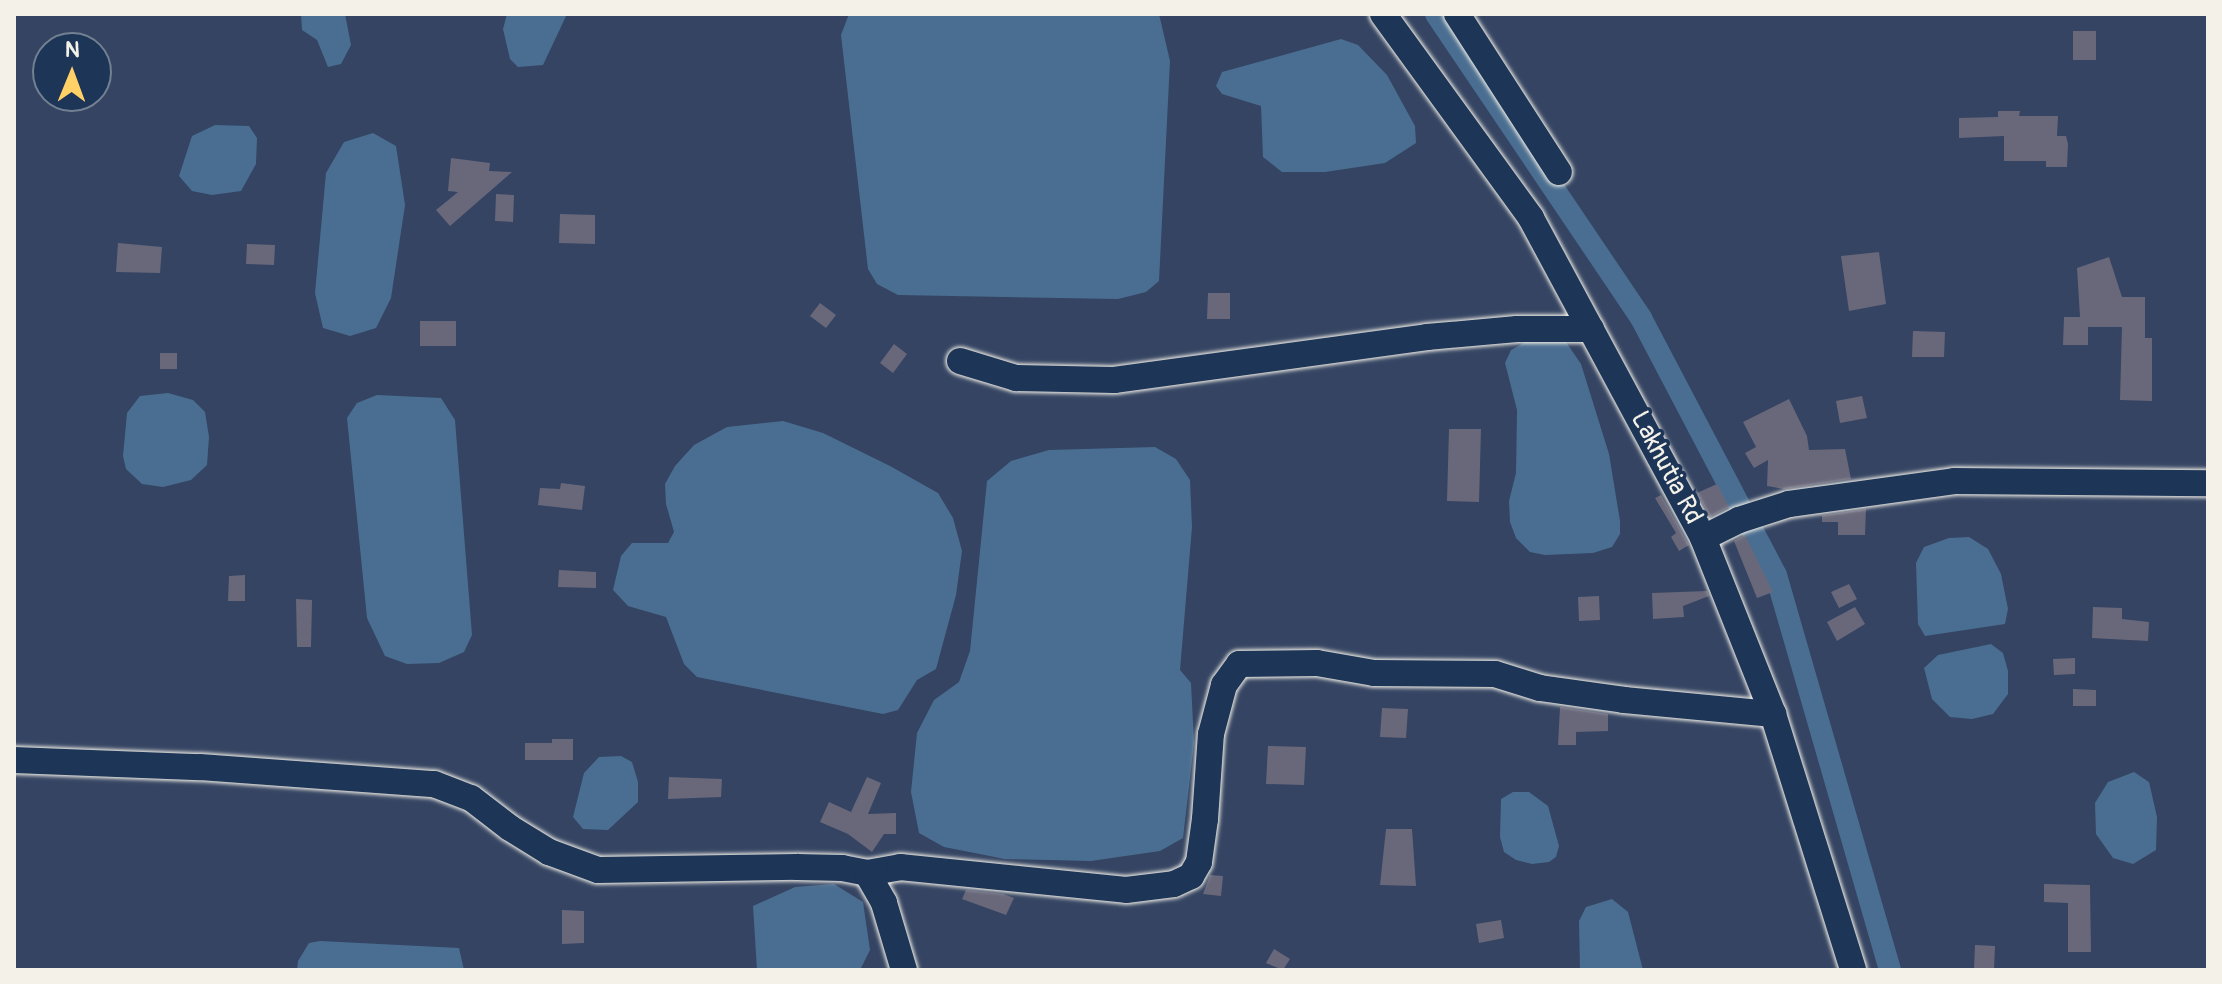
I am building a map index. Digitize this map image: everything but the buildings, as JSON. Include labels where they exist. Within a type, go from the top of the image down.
[{"type":"street","name":"Lakhutia Rd","points":[[1383,14],[1531,218],[1703,538],[1773,714],[1853,970]]},
{"type":"street","points":[[1457,14],[1559,172]]},
{"type":"street","points":[[960,361],[1016,378],[1114,380],[1427,337],[1517,329],[1591,329]]},
{"type":"street","points":[[1703,538],[1739,520],[1789,504],[1954,481],[2208,483]]},
{"type":"street","points":[[14,760],[200,767],[434,784],[471,798],[510,828],[549,852],[598,870],[664,872],[812,867],[867,873],[887,866],[1126,890],[1174,884],[1191,876],[1199,862],[1211,734],[1224,685],[1239,664],[1317,663],[1374,673],[1495,674],[1540,688],[1624,700],[1773,714]]},
{"type":"street","points":[[867,873],[884,903],[904,970]]},
{"type":"water","points":[[301,14],[345,14],[351,45],[341,64],[328,67],[317,40],[302,30]]},
{"type":"water","points":[[507,14],[567,14],[543,65],[518,67],[510,59],[503,29]]},
{"type":"water","points":[[849,14],[1159,14],[1170,61],[1159,281],[1146,292],[1118,299],[898,295],[877,284],[868,269],[841,35]]},
{"type":"water","points":[[1341,39],[1358,45],[1387,75],[1415,126],[1416,143],[1385,163],[1325,172],[1282,172],[1263,157],[1261,106],[1222,94],[1216,86],[1222,72]]},
{"type":"water","points":[[215,125],[249,126],[257,138],[256,164],[241,191],[212,195],[192,191],[179,176],[192,136]]},
{"type":"water","points":[[373,133],[396,146],[405,205],[391,298],[376,328],[350,336],[323,328],[315,293],[326,173],[344,142]]},
{"type":"water","points":[[1529,340],[1566,342],[1581,364],[1609,454],[1620,521],[1620,534],[1612,547],[1593,553],[1545,555],[1530,552],[1516,538],[1510,522],[1509,501],[1516,473],[1517,410],[1505,363],[1511,350]]},
{"type":"water","points":[[168,393],[193,400],[205,412],[209,437],[207,465],[191,480],[163,487],[142,484],[126,469],[123,456],[127,413],[140,396]]},
{"type":"water","points":[[377,395],[441,398],[455,420],[472,635],[464,652],[439,663],[407,664],[385,656],[367,618],[347,418],[357,403]]},
{"type":"water","points":[[783,421],[823,433],[938,493],[953,518],[962,551],[956,595],[936,669],[917,680],[898,710],[883,714],[697,677],[684,664],[666,617],[628,606],[613,590],[621,556],[632,543],[668,543],[674,532],[666,504],[665,484],[675,466],[694,445],[727,427]]},
{"type":"water","points":[[1155,447],[1176,459],[1190,480],[1192,527],[1180,670],[1191,683],[1194,743],[1183,838],[1160,851],[1091,861],[1005,859],[944,847],[919,833],[911,792],[917,733],[934,700],[959,682],[970,651],[987,481],[1011,461],[1049,450]]},
{"type":"water","points":[[1969,537],[1988,549],[2001,574],[2008,609],[2005,624],[1925,636],[1918,624],[1916,563],[1924,547],[1949,538]]},
{"type":"water","points":[[1991,644],[2003,653],[2008,671],[2008,694],[1993,714],[1972,719],[1950,717],[1932,699],[1924,668],[1938,655]]},
{"type":"water","points":[[621,756],[632,762],[638,782],[638,802],[608,830],[583,829],[573,817],[584,773],[599,757]]},
{"type":"water","points":[[2134,772],[2149,782],[2157,817],[2156,850],[2133,864],[2113,858],[2096,834],[2095,803],[2108,782]]},
{"type":"water","points":[[1513,792],[1529,792],[1548,806],[1559,846],[1556,857],[1549,862],[1532,864],[1516,860],[1504,852],[1500,837],[1501,799]]},
{"type":"water","points":[[834,884],[863,902],[870,950],[860,970],[757,970],[753,906],[795,887]]},
{"type":"water","points":[[1612,899],[1628,912],[1643,970],[1580,970],[1579,921],[1586,907]]},
{"type":"water","points":[[309,943],[459,948],[464,970],[297,970],[298,961]]},
{"type":"waterway","points":[[1436,14],[1641,318],[1776,575],[1890,970]]}]
